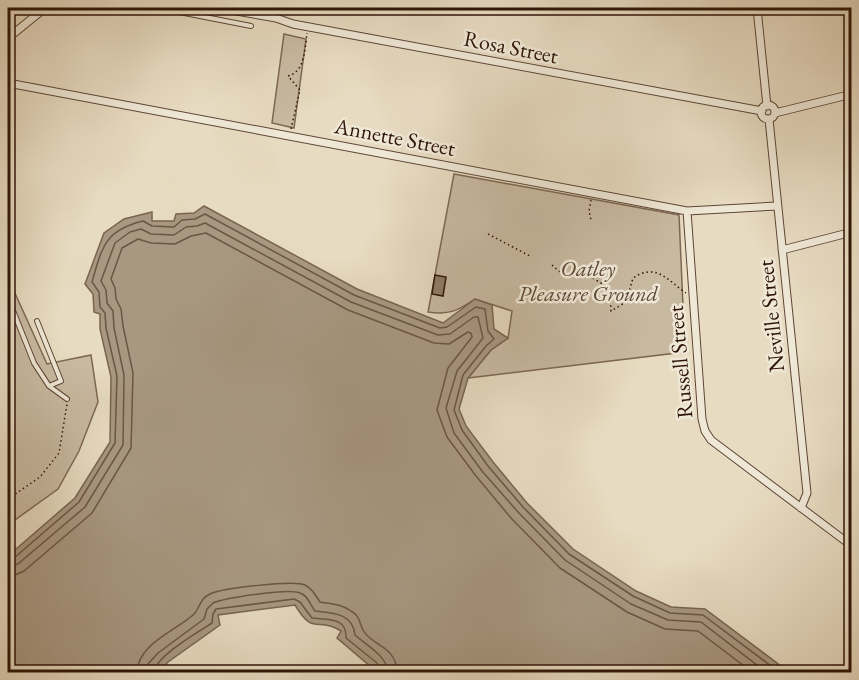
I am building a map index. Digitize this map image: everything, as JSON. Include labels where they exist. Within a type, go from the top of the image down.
[{"type":"street","points":[[8,38],[45,8]]},
{"type":"street","name":"Rosa Street","points":[[219,8],[308,27],[764,108]]},
{"type":"street","points":[[757,8],[763,117],[769,119],[775,113],[852,94]]},
{"type":"street","name":"Annette Street","points":[[8,83],[687,211],[777,206]]},
{"type":"street","points":[[764,108],[773,107],[775,113]]},
{"type":"street","name":"Neville Street","points":[[769,119],[807,494],[801,508]]},
{"type":"street","name":"Russell Street","points":[[687,211],[702,419],[705,431],[711,440],[852,546]]},
{"type":"street","points":[[782,250],[852,232]]},
{"type":"lane","points":[[159,8],[251,26]]},
{"type":"lane","points":[[8,298],[34,363],[49,386],[68,399]]},
{"type":"lane","points":[[38,321],[61,381],[49,386]]},
{"type":"path","points":[[290,136],[300,90],[288,76],[300,70],[308,27]]},
{"type":"path","points":[[591,220],[589,211],[592,193]]},
{"type":"path","points":[[488,234],[530,255]]},
{"type":"path","points":[[552,266],[569,277],[589,276],[606,286],[610,291],[611,311],[626,302],[633,278],[647,272],[670,279],[693,297]]},
{"type":"path","points":[[8,499],[40,477],[59,453],[68,399]]},
{"type":"green space","points":[[284,34],[306,39],[294,128],[272,123]]},
{"type":"green space","name":"Oatley Pleasure Ground","points":[[454,174],[679,215],[685,352],[468,378],[491,350],[508,338],[512,311],[475,299],[453,311],[428,312]]},
{"type":"green space","points":[[14,291],[47,364],[91,355],[98,402],[79,451],[58,489],[8,525],[8,308]]},
{"type":"water","points":[[204,206],[357,289],[443,323],[475,299],[492,305],[494,329],[508,338],[491,350],[468,378],[459,409],[466,426],[493,462],[527,503],[573,549],[636,591],[671,607],[705,609],[789,672],[377,672],[337,638],[341,631],[312,623],[301,615],[295,605],[218,615],[220,625],[168,662],[158,672],[8,672],[8,556],[75,498],[110,442],[111,377],[100,329],[100,314],[94,312],[93,294],[85,284],[104,233],[124,219],[152,212],[152,221],[174,221],[176,214],[194,213]]},
{"type":"building","points":[[435,275],[446,277],[443,296],[432,294]]}]
